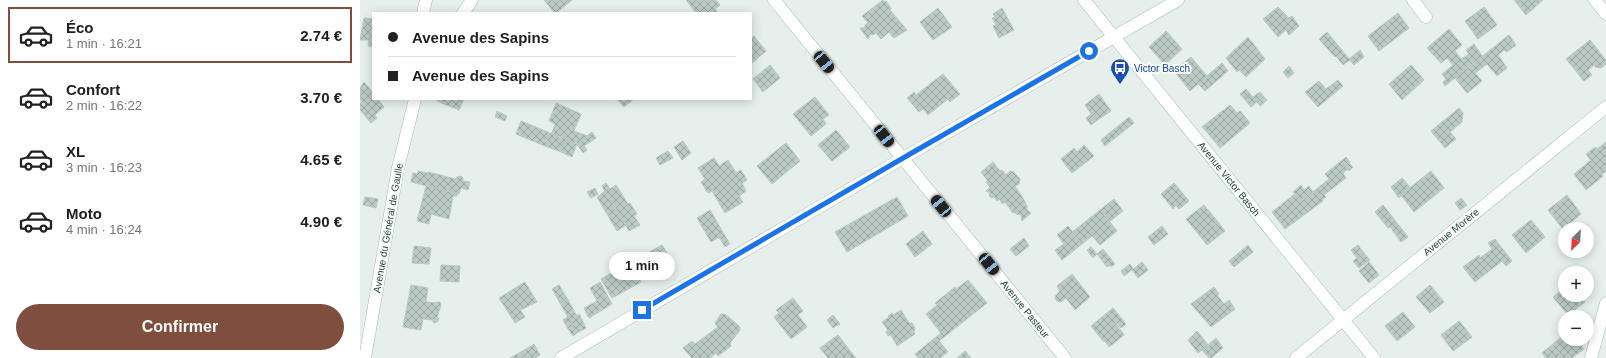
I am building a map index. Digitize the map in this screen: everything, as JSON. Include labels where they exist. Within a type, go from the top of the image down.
[{"type":"street","points":[[423,12],[426,0]]},
{"type":"street","points":[[464,12],[472,0]]},
{"type":"street","name":"Avenue Pasteur","points":[[774,0],[1065,358]]},
{"type":"street","name":"Avenue Victor Basch","points":[[1084,0],[1374,358]]},
{"type":"street","points":[[561,358],[902,158],[1178,0]]},
{"type":"street","points":[[1413,0],[1426,17]]},
{"type":"street","points":[[1595,0],[1606,14]]},
{"type":"street","name":"Avenue du Général de Gaulle","points":[[365,358],[398,168],[415,100]]},
{"type":"street","name":"Avenue Morère","points":[[1296,358],[1606,107]]},
{"type":"street","points":[[1591,358],[1606,303]]},
{"type":"building","points":[[544,0],[572,0],[557,12],[554,12]]},
{"type":"building","points":[[686,0],[716,0],[720,5],[715,9],[717,11],[716,12],[695,12]]},
{"type":"building","points":[[883,0],[884,2],[886,1],[891,8],[890,10],[907,30],[894,38],[889,32],[881,39],[876,33],[873,35],[870,34],[868,39],[860,28],[865,28],[865,25],[868,23],[862,16]]},
{"type":"building","points":[[1514,0],[1543,0],[1526,15]]},
{"type":"building","points":[[1278,7],[1289,18],[1292,16],[1299,26],[1289,35],[1286,30],[1278,37],[1263,19]]},
{"type":"building","points":[[1484,7],[1497,25],[1478,39],[1465,21]]},
{"type":"building","points":[[938,8],[952,27],[933,40],[920,22]]},
{"type":"building","points":[[1002,8],[1014,30],[999,38],[993,26],[996,25],[992,18],[995,17],[993,14]]},
{"type":"building","points":[[1398,13],[1409,28],[1379,51],[1368,36]]},
{"type":"building","points":[[364,18],[372,19],[372,47],[368,46],[369,40],[360,40]]},
{"type":"building","points":[[1449,29],[1462,45],[1455,51],[1461,59],[1469,54],[1466,50],[1474,44],[1482,56],[1445,86],[1443,82],[1446,79],[1442,74],[1453,65],[1447,58],[1441,63],[1427,48]]},
{"type":"building","points":[[1166,31],[1182,49],[1165,65],[1149,47]]},
{"type":"building","points":[[1327,32],[1350,60],[1343,65],[1319,39]]},
{"type":"building","points":[[1509,35],[1516,45],[1507,52],[1504,50],[1498,55],[1507,68],[1497,76],[1487,64],[1475,73],[1482,81],[1467,93],[1455,78]]},
{"type":"building","points":[[754,36],[766,51],[752,63],[752,37]]},
{"type":"building","points":[[1248,37],[1265,59],[1246,77],[1239,70],[1237,72],[1226,58]]},
{"type":"building","points":[[1590,40],[1605,59],[1606,64],[1601,68],[1595,67],[1594,65],[1588,70],[1592,75],[1584,81],[1566,59]]},
{"type":"building","points":[[1360,50],[1364,57],[1354,65],[1349,59]]},
{"type":"building","points":[[1191,57],[1207,76],[1190,91],[1174,71]]},
{"type":"building","points":[[1222,63],[1228,71],[1214,83],[1208,75]]},
{"type":"building","points":[[770,65],[780,78],[763,92],[753,79]]},
{"type":"building","points":[[1411,65],[1424,80],[1402,100],[1389,84]]},
{"type":"building","points":[[1289,66],[1294,73],[1288,78],[1283,72]]},
{"type":"building","points":[[943,74],[960,94],[950,102],[948,99],[928,115],[923,109],[919,112],[907,98],[914,92],[916,95]]},
{"type":"building","points":[[1208,75],[1214,83],[1205,91],[1198,84]]},
{"type":"building","points":[[1338,80],[1343,86],[1318,107],[1305,92],[1319,81],[1326,89]]},
{"type":"building","points":[[364,82],[372,92],[372,100],[379,100],[384,107],[375,115],[377,118],[371,123],[360,110],[360,103],[362,102],[360,100],[360,88]]},
{"type":"building","points":[[1246,89],[1257,102],[1251,107],[1240,94]]},
{"type":"building","points":[[1260,92],[1264,97],[1257,102],[1253,97]]},
{"type":"building","points":[[1099,94],[1111,111],[1096,121],[1085,105]]},
{"type":"building","points":[[815,97],[829,115],[823,119],[826,124],[811,136],[793,114]]},
{"type":"building","points":[[1264,97],[1267,100],[1260,106],[1257,102]]},
{"type":"building","points":[[438,100],[464,100],[459,110]]},
{"type":"building","points":[[618,100],[633,100],[624,107]]},
{"type":"building","points":[[556,103],[581,114],[574,131],[587,136],[577,144],[552,133],[555,124],[549,121]]},
{"type":"building","points":[[1230,105],[1237,113],[1240,111],[1250,123],[1220,148],[1206,131],[1224,116],[1221,112]]},
{"type":"building","points":[[1459,108],[1463,113],[1462,122],[1450,132],[1456,139],[1445,148],[1431,131]]},
{"type":"building","points":[[497,111],[507,116],[505,121],[495,117]]},
{"type":"building","points":[[1221,112],[1224,116],[1206,131],[1202,127]]},
{"type":"building","points":[[1091,114],[1096,121],[1091,125],[1086,118]]},
{"type":"building","points":[[1129,117],[1134,123],[1105,146],[1101,140]]},
{"type":"building","points":[[521,121],[550,133],[545,146],[516,134]]},
{"type":"building","points":[[836,130],[850,147],[832,161],[818,145]]},
{"type":"building","points":[[592,132],[596,138],[584,146],[587,150],[583,153],[577,144]]},
{"type":"building","points":[[550,133],[566,139],[561,152],[545,146]]},
{"type":"building","points":[[566,139],[577,144],[572,157],[561,152]]},
{"type":"building","points":[[683,141],[691,153],[682,160],[674,147]]},
{"type":"building","points":[[1606,142],[1606,171],[1602,174],[1589,158]]},
{"type":"building","points":[[786,143],[800,161],[772,184],[757,166]]},
{"type":"building","points":[[1084,145],[1094,156],[1072,173],[1061,159],[1074,148],[1077,152]]},
{"type":"building","points":[[1595,147],[1598,151],[1589,158],[1586,154]]},
{"type":"building","points":[[668,151],[673,158],[660,165],[656,158]]},
{"type":"building","points":[[1346,157],[1350,162],[1329,179],[1325,174]]},
{"type":"building","points":[[714,158],[719,166],[728,160],[736,173],[741,170],[747,180],[742,183],[746,191],[739,196],[743,202],[725,213],[712,191],[708,193],[701,182],[705,179],[698,168]]},
{"type":"building","points":[[1591,160],[1603,176],[1586,190],[1574,174]]},
{"type":"building","points":[[993,162],[1000,171],[1002,170],[1006,175],[1010,171],[1014,172],[1020,179],[1019,184],[1015,186],[1026,203],[1013,213],[1005,202],[1003,204],[999,199],[997,201],[994,197],[992,198],[989,196],[990,193],[986,191],[990,187],[986,182],[988,181],[981,172]]},
{"type":"building","points":[[1349,163],[1353,167],[1349,171],[1348,169],[1343,173],[1346,178],[1324,195],[1326,197],[1322,200],[1314,191]]},
{"type":"building","points":[[418,171],[456,179],[457,177],[461,176],[463,181],[470,182],[468,190],[461,188],[459,194],[411,182],[413,173],[417,174]]},
{"type":"building","points":[[1431,171],[1444,188],[1414,212],[1401,195]]},
{"type":"building","points":[[1402,178],[1410,187],[1399,198],[1391,187]]},
{"type":"building","points":[[606,183],[610,189],[616,185],[628,204],[630,203],[637,214],[634,216],[640,225],[629,231],[602,186]]},
{"type":"building","points":[[1174,183],[1189,201],[1179,209],[1176,205],[1173,209],[1161,194]]},
{"type":"building","points":[[1301,185],[1304,190],[1309,186],[1313,192],[1278,220],[1272,212],[1295,194],[1293,192]]},
{"type":"building","points":[[426,186],[457,193],[457,196],[453,196],[449,219],[431,214],[429,224],[417,221]]},
{"type":"building","points":[[595,188],[598,194],[591,198],[587,192]]},
{"type":"building","points":[[605,191],[626,225],[617,231],[597,197]]},
{"type":"building","points":[[1314,191],[1323,201],[1285,229],[1278,220]]},
{"type":"building","points":[[1567,195],[1581,214],[1571,222],[1558,223],[1548,210]]},
{"type":"building","points":[[365,197],[378,199],[376,208],[363,205]]},
{"type":"building","points":[[897,197],[908,216],[847,252],[835,232]]},
{"type":"building","points":[[1461,198],[1467,205],[1460,210],[1455,203]]},
{"type":"building","points":[[1114,199],[1123,211],[1109,222],[1100,210]]},
{"type":"building","points":[[1025,203],[1027,210],[1031,213],[1022,221],[1021,215],[1014,212]]},
{"type":"building","points":[[1204,205],[1218,222],[1200,236],[1186,219]]},
{"type":"building","points":[[1383,205],[1408,237],[1401,242],[1390,227],[1388,228],[1375,212]]},
{"type":"building","points":[[710,210],[724,234],[711,242],[697,218]]},
{"type":"building","points":[[1100,210],[1117,231],[1100,245],[1092,236],[1082,244],[1072,232]]},
{"type":"building","points":[[1531,220],[1545,237],[1526,253],[1512,235]]},
{"type":"building","points":[[1218,222],[1225,231],[1207,245],[1200,236]]},
{"type":"building","points":[[1068,226],[1082,244],[1062,260],[1055,250],[1064,244],[1057,235]]},
{"type":"building","points":[[1162,226],[1168,234],[1154,245],[1148,237]]},
{"type":"building","points":[[923,231],[932,244],[915,257],[906,244]]},
{"type":"building","points":[[724,234],[730,244],[725,247],[719,237]]},
{"type":"building","points":[[1024,238],[1029,246],[1016,256],[1010,249]]},
{"type":"building","points":[[1495,239],[1512,261],[1506,266],[1502,261],[1475,282],[1463,267],[1479,255],[1480,258],[1492,249],[1488,243]]},
{"type":"building","points":[[662,245],[673,263],[655,274],[644,255]]},
{"type":"building","points":[[1248,245],[1253,252],[1234,267],[1229,261]]},
{"type":"building","points":[[1358,245],[1364,253],[1357,258],[1351,250]]},
{"type":"building","points":[[414,246],[431,248],[429,264],[412,263]]},
{"type":"building","points":[[1091,247],[1097,254],[1093,258],[1087,250]]},
{"type":"building","points":[[1103,249],[1115,264],[1111,267],[1110,265],[1107,267],[1097,254]]},
{"type":"building","points":[[1364,253],[1370,260],[1359,268],[1353,261]]},
{"type":"building","points":[[627,258],[630,263],[619,269],[616,264]]},
{"type":"building","points":[[1142,262],[1148,270],[1138,278],[1132,270]]},
{"type":"building","points":[[1369,262],[1379,275],[1369,283],[1359,271]]},
{"type":"building","points":[[630,263],[641,282],[612,298],[601,279]]},
{"type":"building","points":[[1130,264],[1133,269],[1124,276],[1121,271]]},
{"type":"building","points":[[441,265],[460,266],[459,282],[440,281]]},
{"type":"building","points":[[1072,274],[1090,297],[1075,310],[1066,298],[1061,302],[1057,301],[1055,298],[1060,291],[1057,286]]},
{"type":"building","points":[[968,280],[987,303],[939,341],[948,352],[940,358],[918,358],[915,354],[941,333],[926,314],[937,305],[935,303],[955,287],[956,289]]},
{"type":"building","points":[[525,282],[537,302],[520,310],[525,317],[515,323],[499,298]]},
{"type":"building","points":[[600,282],[612,304],[589,318],[584,308],[597,301],[590,288]]},
{"type":"building","points":[[411,285],[428,288],[426,302],[440,302],[441,305],[437,318],[439,318],[438,321],[435,323],[433,320],[423,319],[421,330],[403,327]]},
{"type":"building","points":[[559,285],[567,298],[560,303],[552,289]]},
{"type":"building","points":[[1430,285],[1444,302],[1430,313],[1416,297]]},
{"type":"building","points":[[1214,287],[1219,294],[1217,295],[1224,304],[1229,300],[1235,309],[1211,327],[1191,304]]},
{"type":"building","points":[[1558,293],[1558,302],[1585,302],[1575,310],[1564,310],[1553,297]]},
{"type":"building","points":[[567,298],[577,316],[579,314],[586,328],[577,333],[560,303]]},
{"type":"building","points":[[793,298],[803,311],[798,315],[807,327],[791,339],[774,317],[779,313],[776,310]]},
{"type":"building","points":[[1113,308],[1126,324],[1121,328],[1108,312]]},
{"type":"building","points":[[901,310],[909,323],[912,323],[915,328],[915,334],[897,346],[891,335],[888,336],[886,332],[888,330],[882,322],[892,313],[893,315]]},
{"type":"building","points":[[1108,312],[1124,335],[1109,347],[1091,326]]},
{"type":"building","points":[[1403,312],[1415,327],[1397,341],[1385,326]]},
{"type":"building","points":[[721,314],[725,314],[739,326],[740,330],[730,343],[731,346],[718,356],[716,353],[710,358],[692,358],[683,348],[692,341],[695,344],[718,327],[715,323]]},
{"type":"building","points":[[833,315],[840,324],[833,328],[827,320]]},
{"type":"building","points":[[568,317],[573,326],[568,329],[563,320]]},
{"type":"building","points":[[1459,321],[1472,337],[1453,351],[1441,335]]},
{"type":"building","points":[[573,326],[577,333],[573,336],[568,329]]},
{"type":"building","points":[[1197,331],[1208,345],[1198,353],[1188,340]]},
{"type":"building","points":[[838,335],[856,358],[828,358],[820,348]]},
{"type":"building","points":[[1216,338],[1223,348],[1209,358],[1202,350]]},
{"type":"building","points":[[1558,340],[1558,346],[1582,346],[1584,349],[1572,358],[1564,358],[1558,351],[1549,358],[1546,358],[1542,353]]},
{"type":"building","points":[[534,344],[540,355],[535,358],[525,358],[521,352]]},
{"type":"building","points":[[965,351],[971,358],[957,358]]},
{"type":"building","points":[[1558,351],[1564,358],[1549,358]]},
{"type":"building","points":[[521,352],[525,358],[510,358]]},
{"type":"place","name":"Victor Basch","points":[[1120,85]]},
{"type":"route","points":[[642,310],[1089,51]]}]
